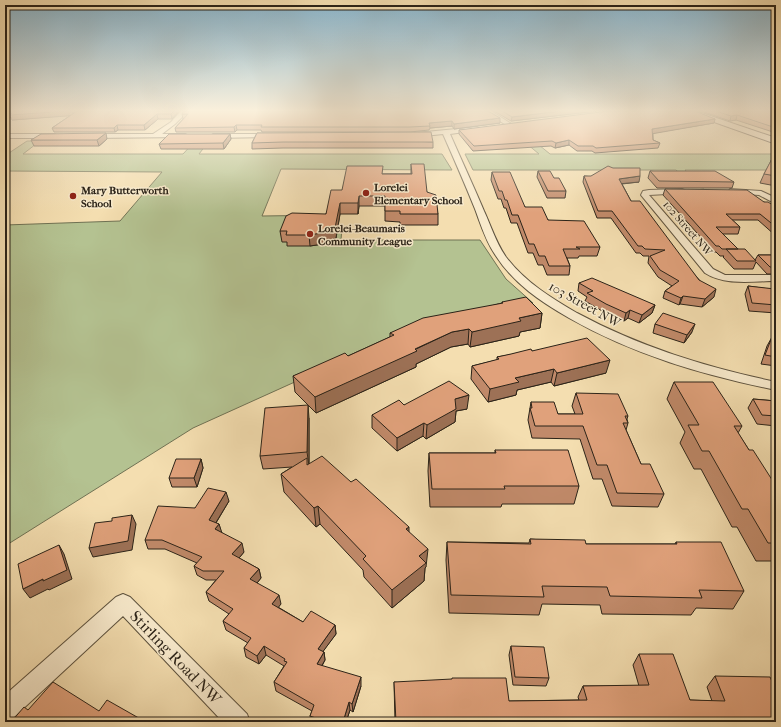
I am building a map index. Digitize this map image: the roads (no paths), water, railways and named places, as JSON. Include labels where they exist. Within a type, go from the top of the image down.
[{"type":"street","name":"103 Street NW","points":[[451,145],[499,254],[511,269],[540,296],[588,324],[630,344],[683,364],[739,379],[776,386]]},
{"type":"street","name":"102 Street NW","points":[[694,191],[655,191],[646,193],[646,198],[708,271],[717,276],[730,278],[776,278]]},
{"type":"street","points":[[724,191],[761,193],[776,202]]},
{"type":"street","name":"Stirling Road NW","points":[[5,710],[123,603],[239,722]]},
{"type":"place","name":"Lorelei Elementary School","points":[[366,193]]},
{"type":"place","name":"Mary Butterworth School","points":[[73,196]]},
{"type":"place","name":"Lorelei-Beaumaris Community League","points":[[310,234]]}]
